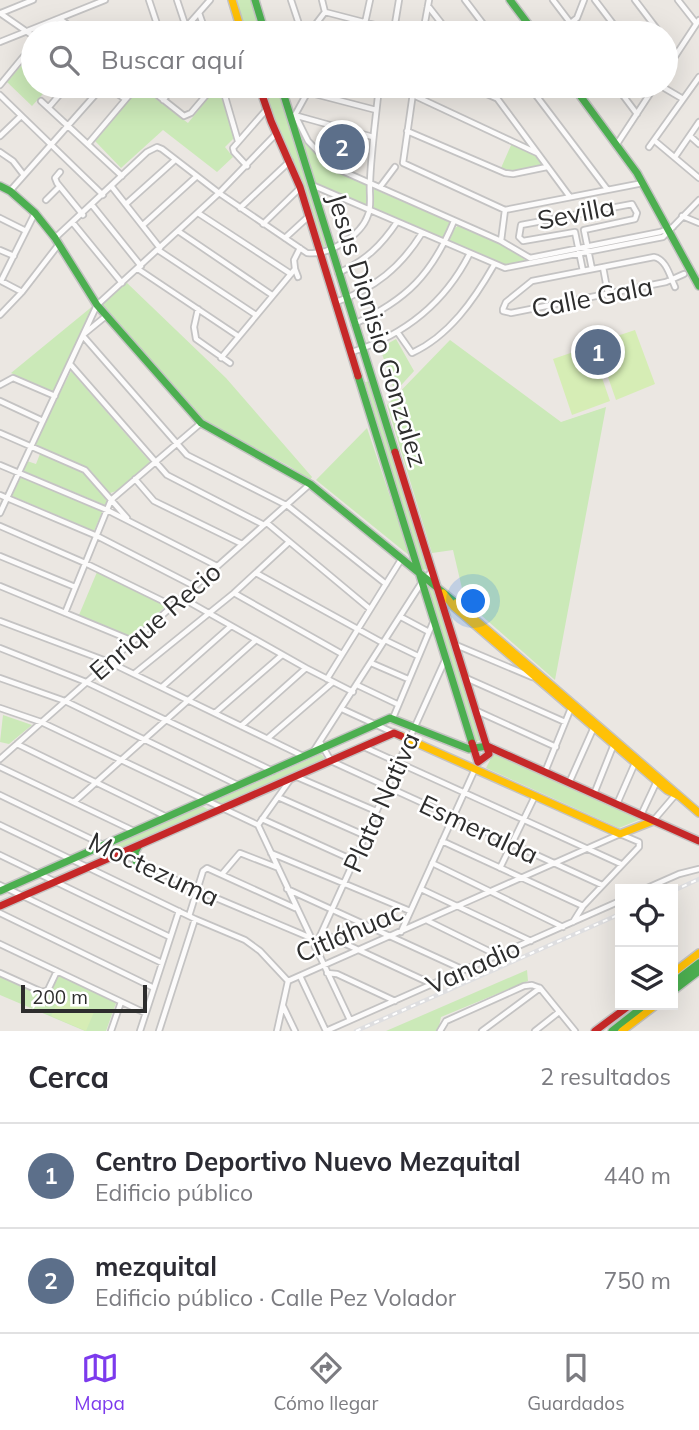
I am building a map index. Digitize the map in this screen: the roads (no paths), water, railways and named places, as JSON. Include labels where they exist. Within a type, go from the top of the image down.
[{"type":"street","points":[[0,13],[33,0]]},
{"type":"street","points":[[55,21],[90,3],[105,0]]},
{"type":"street","points":[[149,0],[155,21]]},
{"type":"street","points":[[177,0],[184,21]]},
{"type":"street","points":[[232,0],[238,21]]},
{"type":"street","points":[[255,0],[261,21]]},
{"type":"street","points":[[291,0],[298,21]]},
{"type":"street","points":[[322,0],[325,12]]},
{"type":"street","points":[[365,21],[370,0]]},
{"type":"street","points":[[396,21],[399,0]]},
{"type":"street","points":[[465,0],[481,21]]},
{"type":"street","points":[[510,0],[526,21]]},
{"type":"street","points":[[553,0],[569,21]]},
{"type":"street","points":[[573,21],[581,11],[584,0]]},
{"type":"street","points":[[595,0],[611,21]]},
{"type":"street","points":[[635,0],[651,21]]},
{"type":"street","points":[[678,0],[698,22],[678,52]]},
{"type":"street","points":[[191,21],[207,1]]},
{"type":"street","points":[[425,21],[429,3]]},
{"type":"street","points":[[429,3],[441,21]]},
{"type":"street","points":[[199,12],[202,21]]},
{"type":"street","points":[[325,12],[358,21]]},
{"type":"street","points":[[318,21],[325,12]]},
{"type":"street","points":[[0,13],[21,28]]},
{"type":"street","points":[[0,42],[21,34]]},
{"type":"street","points":[[0,85],[2,78],[21,58]]},
{"type":"street","points":[[649,147],[699,76]]},
{"type":"street","points":[[0,94],[103,195]]},
{"type":"street","points":[[678,96],[683,99]]},
{"type":"street","points":[[49,107],[57,98]]},
{"type":"street","points":[[10,191],[93,98]]},
{"type":"street","points":[[161,98],[186,116],[204,98]]},
{"type":"street","points":[[225,98],[238,141]]},
{"type":"street","name":"Jesus Dionisio Gonzalez","points":[[286,98],[362,349],[425,575]]},
{"type":"street","points":[[292,115],[303,98]]},
{"type":"street","points":[[330,98],[376,110]]},
{"type":"street","points":[[1,313],[22,292],[57,241],[73,223],[155,147],[162,149],[263,224],[311,254],[354,235],[370,210],[378,98]]},
{"type":"street","points":[[412,98],[402,161],[407,166],[505,210],[644,183]]},
{"type":"street","points":[[419,98],[538,153]]},
{"type":"street","points":[[538,98],[607,190]]},
{"type":"street","points":[[582,98],[644,183],[699,286]]},
{"type":"street","points":[[625,98],[637,114]]},
{"type":"street","points":[[617,144],[649,98]]},
{"type":"street","points":[[88,144],[125,99]]},
{"type":"street","points":[[497,99],[570,197]]},
{"type":"street","name":"Jesus Dionisio Gonzalez","points":[[263,100],[300,187],[425,575],[439,588],[486,746]]},
{"type":"street","points":[[41,101],[122,176]]},
{"type":"street","points":[[247,166],[233,148],[266,110]]},
{"type":"street","points":[[292,115],[374,137]]},
{"type":"street","points":[[292,115],[302,134],[319,154],[338,169],[501,241],[530,261]]},
{"type":"street","points":[[0,136],[21,116]]},
{"type":"street","points":[[675,157],[699,122]]},
{"type":"street","points":[[407,131],[505,173],[513,174],[547,167]]},
{"type":"street","points":[[0,513],[97,305],[219,193],[276,134]]},
{"type":"street","points":[[690,136],[699,144]]},
{"type":"street","points":[[655,141],[699,178]]},
{"type":"street","points":[[0,152],[13,161],[23,174]]},
{"type":"street","points":[[126,204],[175,160]]},
{"type":"street","points":[[240,208],[290,161]]},
{"type":"street","points":[[380,187],[395,167]]},
{"type":"street","points":[[60,172],[55,178],[59,187],[83,215]]},
{"type":"street","points":[[143,225],[197,176]]},
{"type":"street","points":[[311,185],[505,268],[644,238],[670,229],[698,203]]},
{"type":"street","points":[[0,186],[10,191],[35,213],[57,241],[97,305],[201,423],[310,484],[425,575],[435,620],[475,748],[477,765]]},
{"type":"street","points":[[46,200],[59,187]]},
{"type":"street","points":[[112,187],[159,249],[256,315]]},
{"type":"street","points":[[263,224],[300,187]]},
{"type":"street","name":"Sevilla","points":[[579,251],[575,232],[523,241],[519,237],[519,227],[522,224],[632,204],[637,213],[635,219],[583,230],[587,250]]},
{"type":"street","points":[[92,205],[139,267],[238,336]]},
{"type":"street","points":[[501,241],[505,210]]},
{"type":"street","points":[[198,212],[293,271],[298,277]]},
{"type":"street","points":[[22,292],[1,281],[35,213]]},
{"type":"street","points":[[682,215],[699,223]]},
{"type":"street","points":[[285,238],[309,216]]},
{"type":"street","points":[[0,218],[26,230]]},
{"type":"street","points":[[354,324],[382,311],[410,291],[432,266],[454,220]]},
{"type":"street","points":[[338,273],[354,266],[375,251],[397,222]]},
{"type":"street","points":[[73,223],[122,283]]},
{"type":"street","points":[[178,232],[272,295]]},
{"type":"street","points":[[336,302],[370,288],[393,271],[422,233]]},
{"type":"street","points":[[221,358],[293,271],[294,260],[300,248]]},
{"type":"street","points":[[0,250],[14,257]]},
{"type":"street","points":[[587,250],[592,269]]},
{"type":"street","points":[[579,251],[583,271]]},
{"type":"street","points":[[352,352],[398,333],[433,306],[457,276],[470,253]]},
{"type":"street","name":"Calle Gala","points":[[675,287],[672,280],[663,261],[658,257],[527,283],[503,306],[503,311],[511,313],[608,294],[672,280],[684,274]]},
{"type":"street","points":[[398,333],[412,353],[438,336],[467,307],[495,265]]},
{"type":"street","points":[[603,267],[608,294]]},
{"type":"street","points":[[198,309],[194,327],[196,339],[230,363]]},
{"type":"street","points":[[83,335],[106,316]]},
{"type":"street","points":[[83,335],[176,445],[196,461],[288,506],[386,583]]},
{"type":"street","points":[[70,364],[155,463],[174,480],[265,524],[370,609]]},
{"type":"street","points":[[0,384],[13,378],[55,396]]},
{"type":"street","points":[[0,401],[43,422]]},
{"type":"street","points":[[65,613],[111,500],[201,423]]},
{"type":"street","points":[[0,433],[85,470],[130,522]]},
{"type":"street","points":[[0,465],[107,510],[217,566]]},
{"type":"street","points":[[135,479],[155,501],[242,544]]},
{"type":"street","name":"Enrique Recio","points":[[0,759],[310,484]]},
{"type":"street","points":[[0,495],[97,536],[194,586]]},
{"type":"street","points":[[0,526],[173,606]]},
{"type":"street","points":[[135,674],[210,614],[289,542]]},
{"type":"street","points":[[0,556],[75,587]]},
{"type":"street","points":[[268,738],[330,681],[342,654],[402,558]]},
{"type":"street","points":[[256,573],[358,629],[418,656]]},
{"type":"street","points":[[2,888],[313,753],[321,745],[425,575]]},
{"type":"street","points":[[0,586],[133,641]]},
{"type":"street","points":[[439,588],[454,607],[571,708],[616,742],[635,763],[677,795]]},
{"type":"street","points":[[439,588],[699,813]]},
{"type":"street","points":[[234,593],[342,654]]},
{"type":"street","points":[[182,598],[353,692]]},
{"type":"street","points":[[401,617],[429,632]]},
{"type":"street","points":[[393,718],[435,620]]},
{"type":"street","points":[[0,621],[109,662],[304,757]]},
{"type":"street","points":[[162,687],[231,626]]},
{"type":"street","points":[[74,802],[256,640]]},
{"type":"street","points":[[456,644],[539,680]]},
{"type":"street","points":[[0,648],[86,682],[272,771]]},
{"type":"street","points":[[215,713],[282,654]]},
{"type":"street","name":"Plata Nativa","points":[[315,947],[446,657]]},
{"type":"street","points":[[371,663],[408,679]]},
{"type":"street","points":[[241,726],[306,668]]},
{"type":"street","points":[[0,678],[65,701],[240,786]]},
{"type":"street","points":[[466,678],[565,722]]},
{"type":"street","points":[[357,685],[397,704]]},
{"type":"street","points":[[0,708],[41,722],[258,825],[349,1020]]},
{"type":"street","points":[[545,772],[571,708]]},
{"type":"street","points":[[342,709],[409,740],[477,765],[535,796],[639,842],[639,847],[583,906],[573,922]]},
{"type":"street","points":[[476,710],[556,747]]},
{"type":"street","points":[[321,745],[393,718],[469,750],[486,746],[699,841]]},
{"type":"street","points":[[569,783],[594,727]]},
{"type":"street","points":[[0,906],[394,733]]},
{"type":"street","points":[[594,794],[616,742]]},
{"type":"street","points":[[17,744],[168,817]]},
{"type":"street","points":[[321,745],[331,761]]},
{"type":"street","points":[[401,932],[477,765],[489,754],[486,746]]},
{"type":"street","points":[[363,747],[621,864]]},
{"type":"street","name":"Esmeralda","points":[[331,761],[602,885]]},
{"type":"street","points":[[617,804],[635,763]]},
{"type":"street","points":[[0,767],[135,832]]},
{"type":"street","points":[[258,825],[293,777]]},
{"type":"street","points":[[293,777],[376,811]]},
{"type":"street","points":[[641,815],[657,781]]},
{"type":"street","name":"Moctezuma","points":[[0,795],[197,890],[310,938]]},
{"type":"street","points":[[653,821],[677,795]]},
{"type":"street","points":[[500,868],[535,796]]},
{"type":"street","points":[[278,797],[366,836]]},
{"type":"street","points":[[262,819],[355,861]]},
{"type":"street","name":"Citláhuac","points":[[0,825],[195,919],[245,940],[260,951],[288,981],[653,821]]},
{"type":"street","points":[[442,841],[583,906]]},
{"type":"street","points":[[136,861],[135,852],[140,844]]},
{"type":"street","points":[[270,852],[410,911]]},
{"type":"street","points":[[223,873],[240,853],[278,867]]},
{"type":"street","points":[[0,855],[170,937]]},
{"type":"street","points":[[432,863],[563,927]]},
{"type":"street","points":[[189,916],[206,868],[223,873],[297,909]]},
{"type":"street","points":[[656,884],[699,869]]},
{"type":"street","points":[[2,888],[23,895],[162,963]]},
{"type":"street","points":[[286,889],[464,970]]},
{"type":"street","points":[[421,889],[531,941]]},
{"type":"street","name":"Vanadio","points":[[326,1031],[615,903]]},
{"type":"street","points":[[139,1031],[179,911]]},
{"type":"street","points":[[0,913],[154,988]]},
{"type":"street","points":[[159,1031],[195,919]]},
{"type":"street","points":[[427,921],[497,955]]},
{"type":"street","points":[[321,933],[432,984]]},
{"type":"street","points":[[0,944],[145,1013]]},
{"type":"street","points":[[678,970],[698,956]]},
{"type":"street","points":[[678,978],[698,956]]},
{"type":"street","points":[[0,973],[42,992],[48,990],[57,971]]},
{"type":"street","points":[[678,987],[699,971]]},
{"type":"street","points":[[327,973],[337,974],[395,1001]]},
{"type":"street","points":[[299,976],[326,1031]]},
{"type":"street","points":[[277,1031],[288,981]]},
{"type":"street","points":[[440,1031],[446,1021],[524,986],[532,985],[540,988],[575,1031]]},
{"type":"street","points":[[482,1031],[540,988]]},
{"type":"street","points":[[111,1031],[121,1002]]},
{"type":"street","points":[[283,1005],[295,1031]]},
{"type":"street","points":[[595,1031],[623,1010]]},
{"type":"street","points":[[606,1023],[612,1031],[639,1010]]},
{"type":"street","points":[[622,1031],[649,1010]]},
{"type":"street","points":[[535,1031],[559,1012]]},
{"type":"railway","points":[[678,889],[699,879]]},
{"type":"railway","points":[[356,1031],[615,916]]},
{"type":"place","name":"mezquital","points":[[342,147]]},
{"type":"place","name":"Centro Deportivo Nuevo Mezquital","points":[[598,352]]}]
